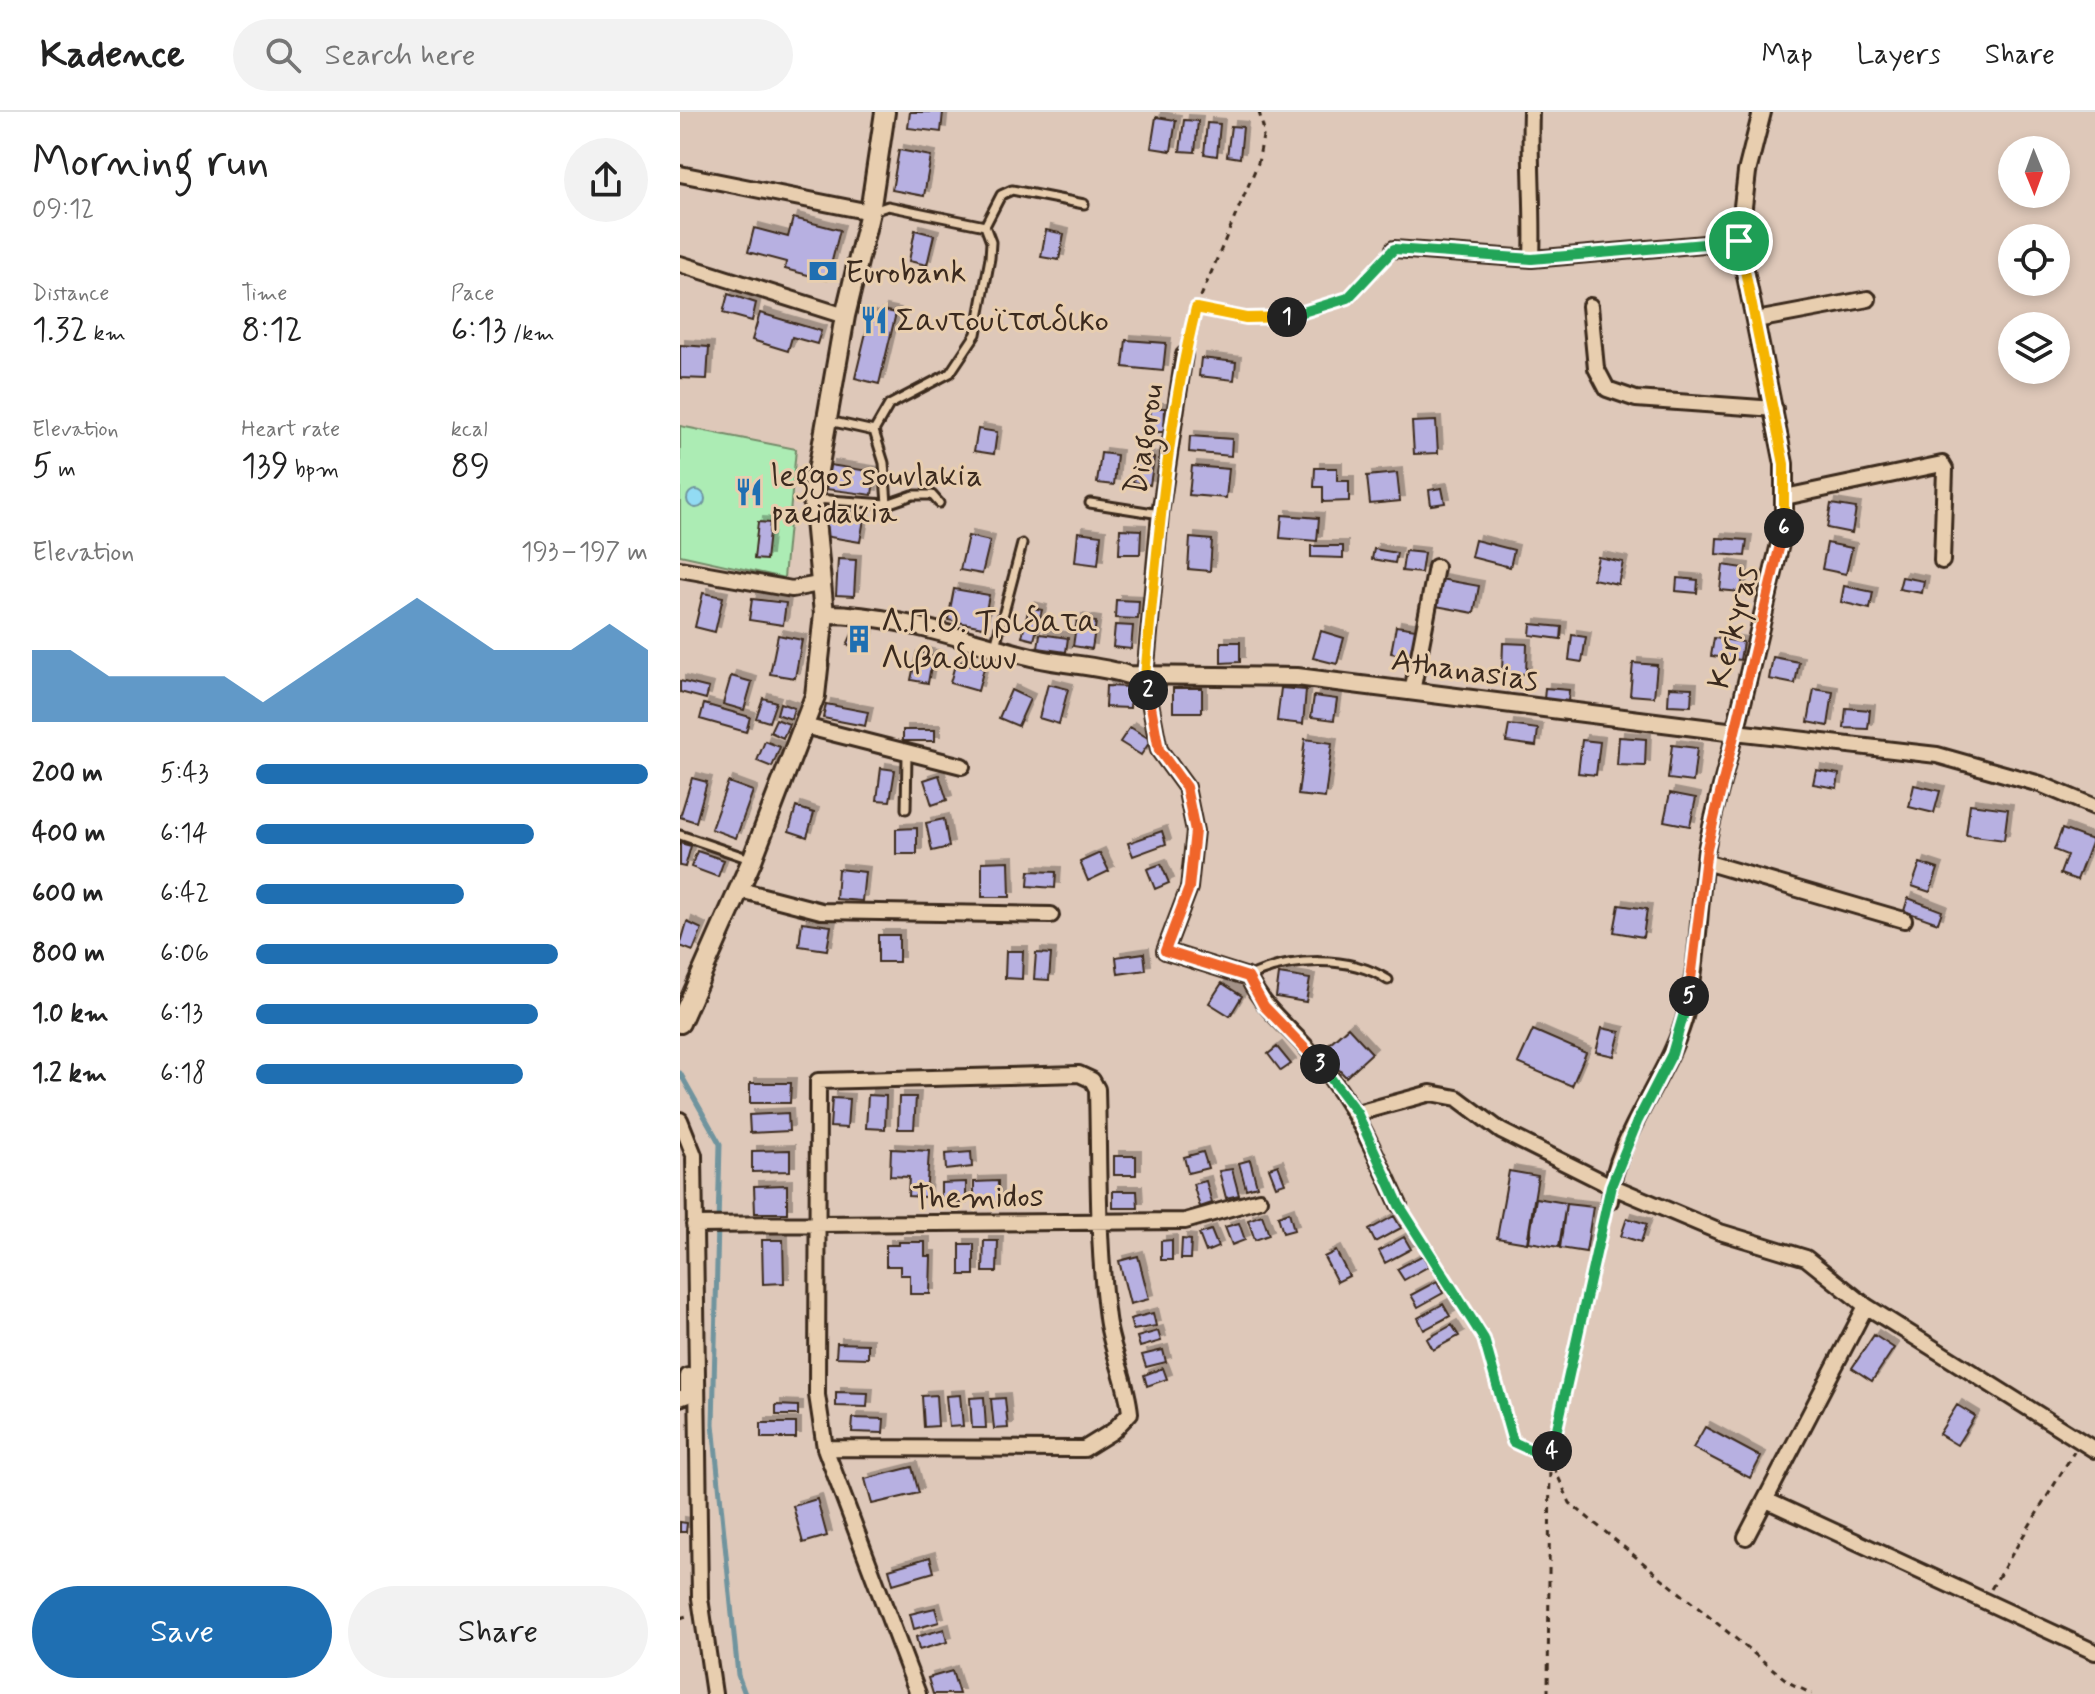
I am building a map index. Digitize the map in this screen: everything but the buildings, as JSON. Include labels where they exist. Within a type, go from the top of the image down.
[{"type":"main road","points":[[680,1023],[686,997],[752,860],[804,726],[819,675],[824,614],[813,499],[845,316],[870,212],[885,112]]},
{"type":"street","points":[[1531,112],[1528,165],[1534,209],[1532,259]]},
{"type":"street","name":"Kerkyras","points":[[1735,732],[1779,557],[1785,497],[1775,409],[1739,241],[1747,172],[1762,112]]},
{"type":"street","points":[[680,174],[870,212]]},
{"type":"street","points":[[1394,249],[1532,259],[1739,241]]},
{"type":"street","points":[[680,264],[845,316]]},
{"type":"street","points":[[1756,320],[1868,299]]},
{"type":"street","points":[[1590,306],[1596,368],[1607,389],[1636,399],[1775,409]]},
{"type":"street","name":"Diagorou","points":[[1184,355],[1160,514],[1145,676],[1159,750],[1186,787],[1195,831],[1189,888],[1165,951],[1248,977]]},
{"type":"street","points":[[1785,497],[1942,464],[1945,469],[1942,561]]},
{"type":"street","points":[[1412,692],[1436,567]]},
{"type":"street","points":[[680,569],[792,589],[819,584]]},
{"type":"street","name":"Athanasias","points":[[824,614],[878,619],[1057,662],[1145,676],[1297,677],[1937,755],[2040,784],[2095,807]]},
{"type":"street","points":[[804,726],[907,755],[962,766]]},
{"type":"street","points":[[1610,1193],[1637,1122],[1672,1054],[1687,1009],[1705,862],[1735,732]]},
{"type":"street","points":[[1705,862],[1904,920]]},
{"type":"street","points":[[740,890],[821,911],[1051,915]]},
{"type":"street","points":[[1248,977],[1264,1006],[1311,1053],[1357,1113],[1399,1205]]},
{"type":"street","points":[[825,1448],[1084,1449],[1113,1431],[1130,1413],[1128,1387],[1107,1321],[1099,1222],[1097,1089],[1092,1080],[1079,1074],[818,1081],[817,1395],[825,1448],[918,1694]]},
{"type":"street","points":[[1357,1113],[1431,1093],[1446,1094],[1468,1105],[1501,1131],[1610,1193],[1806,1258],[1866,1306],[2095,1450]]},
{"type":"street","points":[[680,1120],[692,1142],[700,1225],[700,1598],[714,1694]]},
{"type":"street","name":"Themidos","points":[[700,1225],[1185,1221],[1259,1200]]},
{"type":"street","points":[[680,1398],[688,1395],[687,1284]]},
{"type":"street","points":[[1746,1537],[1866,1306]]},
{"type":"street","points":[[1766,1500],[2095,1652]]},
{"type":"lane","points":[[887,504],[884,463],[874,431],[889,405],[950,373],[976,334],[990,258],[991,242],[985,226],[1001,195],[1012,190],[1084,204]]},
{"type":"lane","points":[[870,212],[888,206],[985,226]]},
{"type":"lane","points":[[827,421],[874,431]]},
{"type":"lane","points":[[813,499],[887,504],[932,495],[939,503]]},
{"type":"lane","points":[[1090,503],[1160,514]]},
{"type":"lane","points":[[995,648],[1022,544]]},
{"type":"lane","points":[[906,809],[907,755]]},
{"type":"lane","points":[[680,835],[752,860]]},
{"type":"lane","points":[[1248,977],[1272,968],[1333,962],[1364,966],[1388,980]]},
{"type":"path","points":[[1184,355],[1196,308],[1258,163],[1264,131],[1259,112]]},
{"type":"path","points":[[1196,308],[1246,318],[1297,317],[1348,298],[1394,249]]},
{"type":"path","points":[[1548,1694],[1550,1459],[1610,1193]]},
{"type":"path","points":[[1399,1205],[1484,1339],[1513,1442],[1550,1459],[1570,1503],[1790,1683],[1812,1694]]},
{"type":"path","points":[[1984,1601],[2080,1442]]},
{"type":"green space","points":[[680,426],[796,449],[784,578],[680,555]]},
{"type":"water","points":[[696,490],[705,499],[696,508],[687,499]]},
{"type":"waterway","points":[[680,1073],[720,1144],[713,1424],[738,1675],[745,1694]]},
{"type":"place","name":"Eurobank","points":[[823,271]]},
{"type":"place","name":"Σαντουϊτσιδικο","points":[[874,320]]},
{"type":"place","name":"leggos souvlakia paeidakia","points":[[749,492]]},
{"type":"place","name":"Λ.Π.Ο. Τριδατα Λιβαδιων","points":[[859,639]]},
{"type":"route","points":[[1739,241],[1766,362],[1784,464],[1784,527],[1707,848],[1687,1009],[1672,1054],[1637,1122],[1611,1186],[1550,1459],[1513,1442],[1484,1339],[1399,1205],[1357,1113],[1317,1059],[1269,1012],[1248,977],[1165,951],[1189,888],[1195,831],[1186,787],[1159,750],[1145,676],[1160,514],[1184,355],[1196,308],[1246,318],[1297,317],[1348,298],[1394,249],[1532,259],[1739,241]]}]
